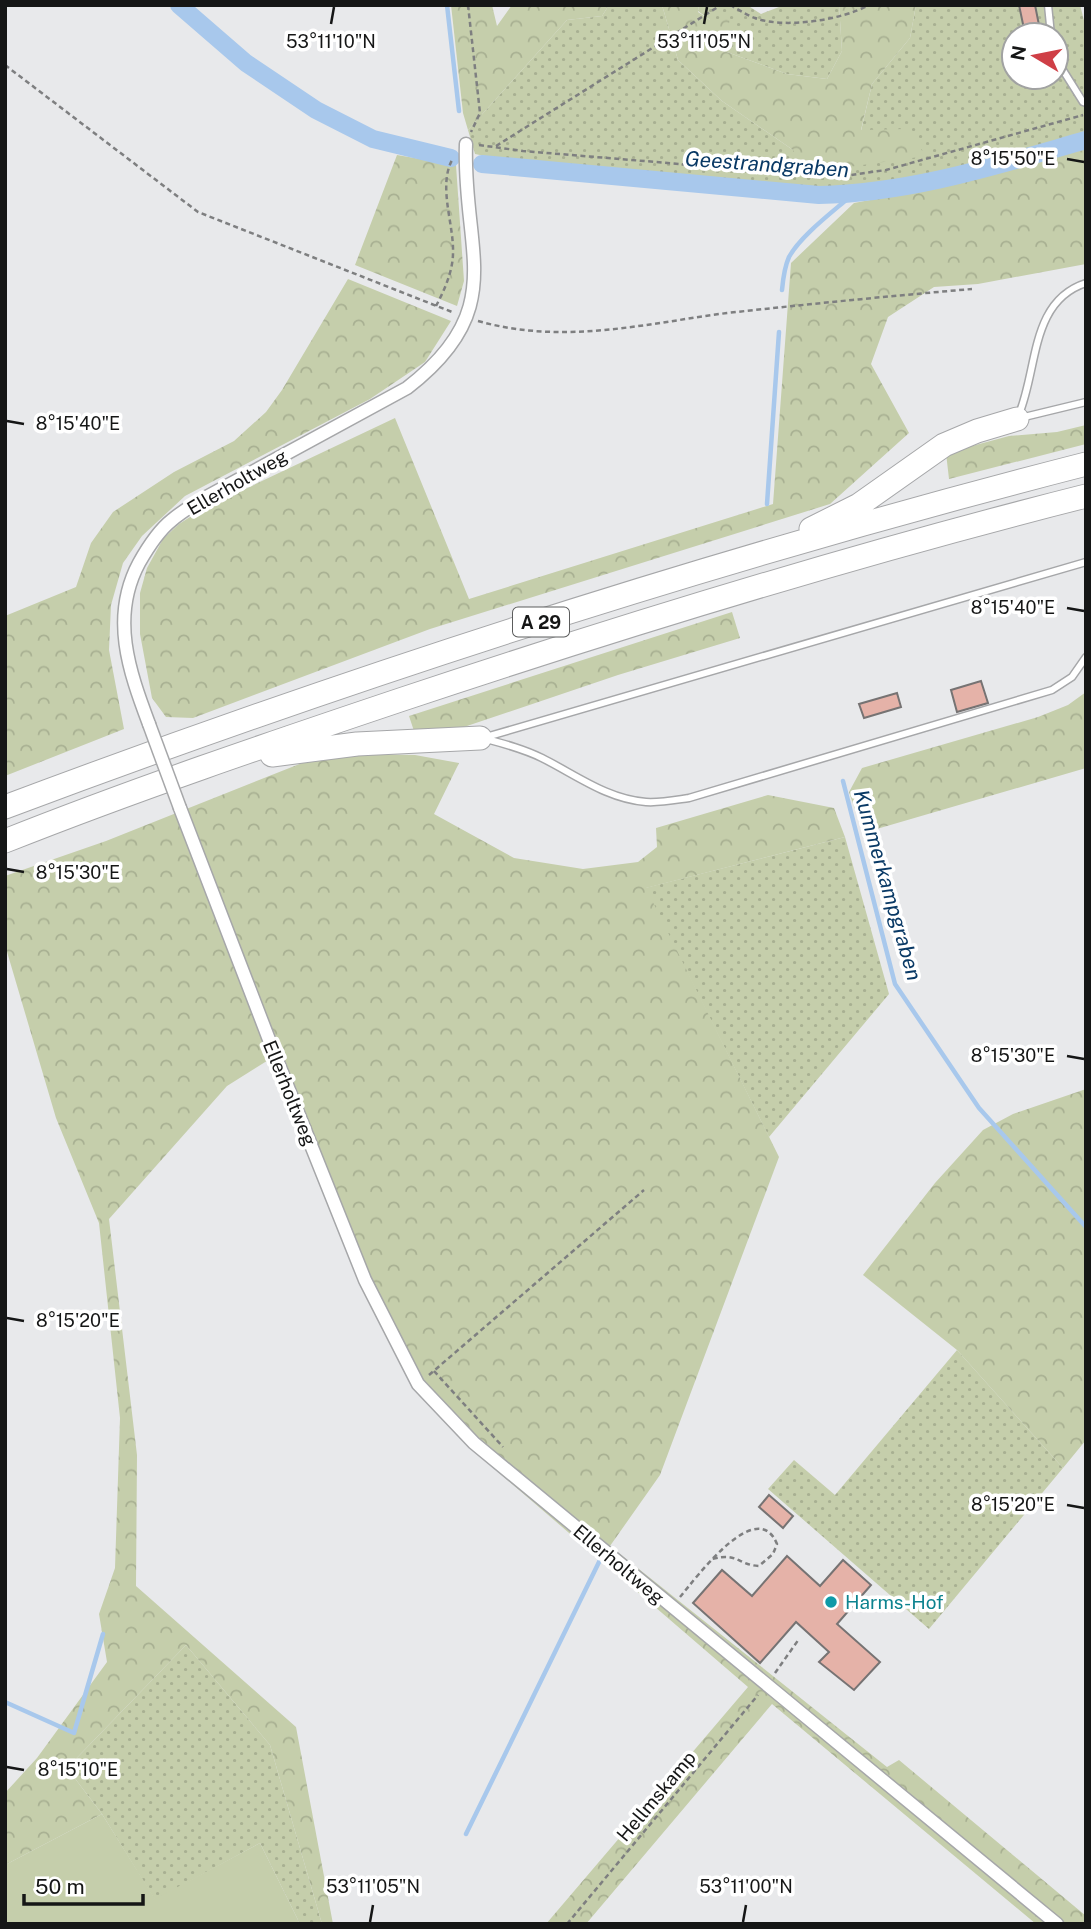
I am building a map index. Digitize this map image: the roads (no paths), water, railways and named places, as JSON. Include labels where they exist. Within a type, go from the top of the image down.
[{"type":"highway","points":[[765,553],[859,505],[944,445],[977,431],[1017,419]]},
{"type":"highway","name":"A 29","points":[[5,807],[190,739],[483,639],[765,553],[987,489],[1086,464]]},
{"type":"highway","name":"A 29","points":[[5,841],[200,767],[495,668],[759,586],[1086,496]]},
{"type":"highway","points":[[200,767],[356,744],[481,738]]},
{"type":"street","name":"Ellerholtweg","points":[[466,146],[465,173],[476,277],[466,318],[446,352],[432,369],[408,388],[199,501],[171,521],[148,546],[132,575],[124,607],[124,644],[133,681],[351,1246],[418,1384],[473,1442],[512,1475],[1057,1924]]},
{"type":"lane","points":[[1070,81],[1086,103]]},
{"type":"lane","points":[[1017,419],[1026,396],[1041,329],[1048,312],[1068,291],[1086,283]]},
{"type":"lane","points":[[1017,419],[1086,402]]},
{"type":"lane","points":[[481,738],[1086,562]]},
{"type":"lane","points":[[481,738],[523,750],[623,798],[646,802],[669,801],[689,798],[1052,690],[1072,677],[1086,657]]},
{"type":"waterway","name":"Geestrandgraben","points":[[179,5],[246,63],[316,110],[373,139],[451,158]]},
{"type":"waterway","points":[[447,5],[459,111]]},
{"type":"waterway","name":"Geestrandgraben","points":[[482,164],[819,195],[921,183],[987,168],[1086,140]]},
{"type":"waterway","name":"Kummerkampgraben","points":[[782,290],[786,265],[794,249],[853,194]]},
{"type":"waterway","name":"Kummerkampgraben","points":[[767,504],[779,332]]},
{"type":"waterway","name":"Kummerkampgraben","points":[[843,781],[895,984],[979,1108],[1086,1227]]},
{"type":"waterway","points":[[466,1834],[600,1560]]},
{"type":"waterway","points":[[5,1702],[74,1733],[103,1634]]},
{"type":"place","name":"Harms-Hof","points":[[831,1602]]}]
